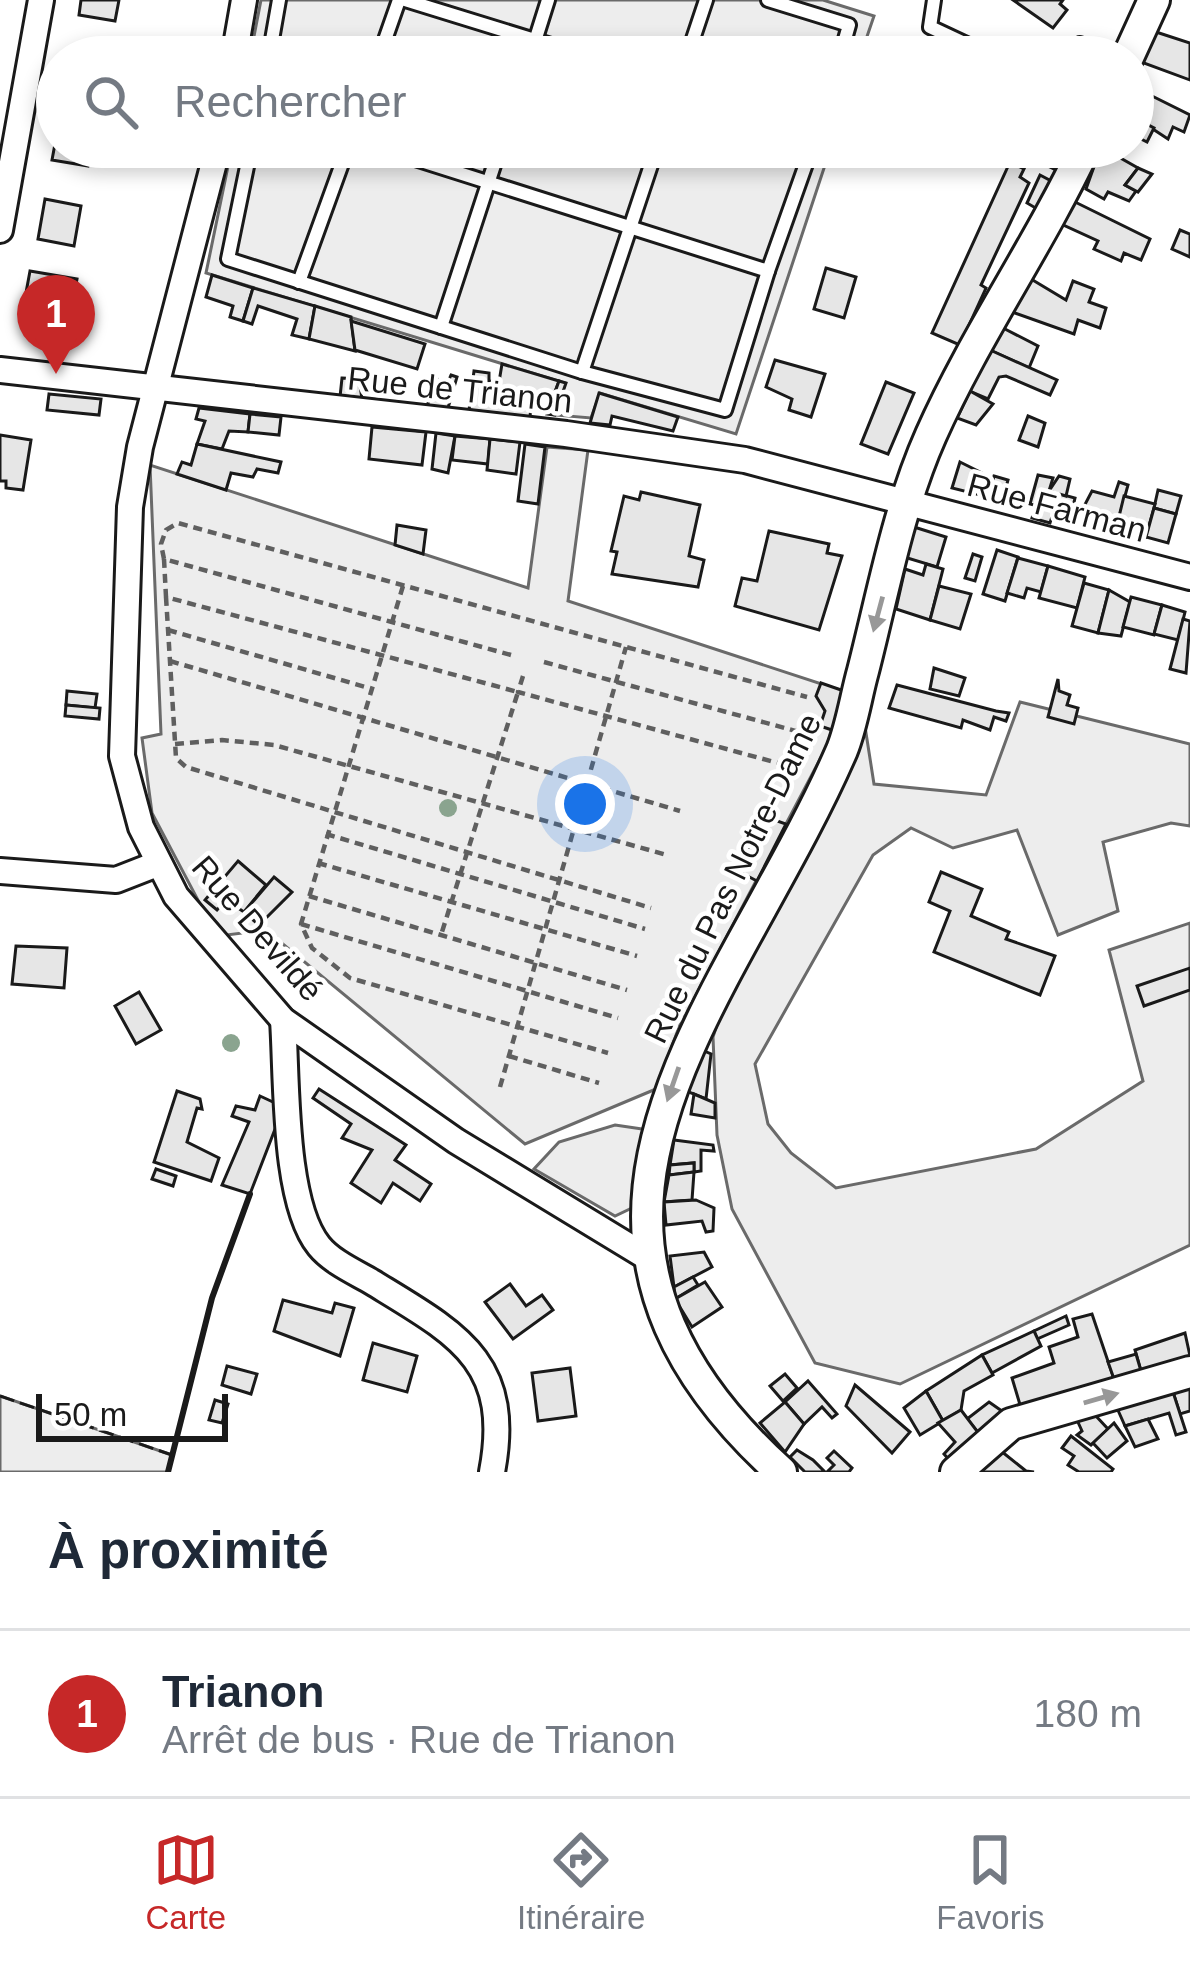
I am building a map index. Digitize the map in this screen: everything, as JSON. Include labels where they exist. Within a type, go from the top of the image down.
[{"type":"street","points":[[0,230],[41,0]]},
{"type":"street","points":[[238,36],[244,0]]},
{"type":"street","points":[[1138,36],[1154,0]]},
{"type":"street","name":"Rue Devildé","points":[[213,168],[130,507],[122,757],[129,793],[157,864],[199,927],[284,1020],[456,1142],[645,1256]]},
{"type":"street","name":"Rue du Pas Notre-Dame","points":[[645,1256],[667,1104],[693,1028],[843,747],[908,500],[931,435],[1074,168]]},
{"type":"street","name":"Rue de Trianon","points":[[0,370],[745,460],[908,500]]},
{"type":"street","name":"Rue Farman","points":[[908,500],[1190,577]]},
{"type":"street","points":[[0,871],[116,880],[157,864]]},
{"type":"street","points":[[284,1020],[297,1188],[310,1232],[330,1256],[440,1324],[478,1359],[497,1402],[492,1472]]},
{"type":"street","points":[[645,1256],[661,1308],[705,1383],[781,1472]]},
{"type":"street","points":[[956,1472],[1011,1424],[1190,1372]]},
{"type":"lane","points":[[273,36],[279,0]]},
{"type":"lane","points":[[387,36],[402,0],[522,36]]},
{"type":"lane","points":[[536,36],[548,0]]},
{"type":"lane","points":[[694,36],[706,0]]},
{"type":"lane","points":[[768,0],[850,25],[847,36]]},
{"type":"lane","points":[[934,0],[929,27],[948,36]]},
{"type":"lane","points":[[247,168],[228,259],[582,372],[724,410],[805,168]]},
{"type":"lane","points":[[299,282],[340,168]]},
{"type":"lane","points":[[444,168],[768,271]]},
{"type":"lane","points":[[441,327],[493,168]]},
{"type":"lane","points":[[582,372],[650,168]]},
{"type":"path","points":[[651,908],[186,767],[176,758],[160,544],[166,530],[178,523],[807,697]]},
{"type":"path","points":[[164,559],[511,655]]},
{"type":"path","points":[[403,586],[301,923],[312,948],[350,978],[608,1053]]},
{"type":"path","points":[[166,596],[785,766]]},
{"type":"path","points":[[168,630],[369,688]]},
{"type":"path","points":[[500,1087],[626,647]]},
{"type":"path","points":[[170,661],[680,811]]},
{"type":"path","points":[[544,662],[803,733]]},
{"type":"path","points":[[441,935],[523,676]]},
{"type":"path","points":[[175,744],[222,740],[274,745],[667,855]]},
{"type":"path","points":[[326,834],[645,929]]},
{"type":"path","points":[[318,863],[637,956]]},
{"type":"path","points":[[309,896],[627,990]]},
{"type":"path","points":[[301,923],[619,1018]]},
{"type":"path","points":[[508,1056],[599,1082]]},
{"type":"shaded area","points":[[261,0],[823,0],[874,16],[867,36],[254,36]]},
{"type":"shaded area","points":[[228,168],[824,168],[736,434],[600,393],[591,418],[555,415],[565,383],[206,273]]},
{"type":"shaded area","points":[[547,447],[588,450],[568,601],[843,691],[827,746],[679,1027],[656,1089],[525,1144],[266,930],[227,935],[200,904],[152,813],[142,738],[161,734],[150,465],[528,588]]},
{"type":"shaded area","points":[[1020,702],[1190,744],[1190,826],[1171,823],[1103,842],[1118,911],[1058,935],[1017,830],[953,848],[911,828],[873,855],[755,1064],[768,1124],[791,1153],[836,1188],[1036,1149],[1143,1081],[1109,950],[1190,923],[1190,1245],[900,1384],[815,1363],[732,1209],[717,1135],[713,1037],[728,991],[866,733],[874,784],[986,795]]},
{"type":"shaded area","points":[[615,1125],[649,1130],[636,1206],[615,1216],[534,1169],[559,1142]]},
{"type":"shaded area","points":[[0,1396],[172,1455],[168,1472],[0,1472]]},
{"type":"building","points":[[81,0],[119,0],[115,21],[79,15]]},
{"type":"building","points":[[1013,0],[1063,0],[1060,4],[1067,10],[1053,28]]},
{"type":"building","points":[[1156,32],[1190,43],[1190,80],[1154,67]]},
{"type":"building","points":[[1154,97],[1190,115],[1184,132],[1173,127],[1168,139],[1154,130]]},
{"type":"building","points":[[1007,168],[1024,169],[1020,177],[1029,183],[981,285],[986,288],[964,336],[972,340],[969,349],[932,333]]},
{"type":"building","points":[[1094,168],[1138,168],[1125,185],[1136,191],[1129,201],[1108,192],[1104,199],[1086,189]]},
{"type":"building","points":[[1138,168],[1152,174],[1138,192],[1125,185]]},
{"type":"building","points":[[1040,175],[1053,182],[1039,210],[1027,203]]},
{"type":"building","points":[[45,199],[81,206],[74,246],[38,239]]},
{"type":"building","points":[[1071,200],[1150,239],[1141,260],[1124,253],[1121,261],[1094,249],[1098,241],[1059,223]]},
{"type":"building","points":[[1180,230],[1190,234],[1190,257],[1172,249]]},
{"type":"building","points":[[826,268],[856,277],[844,318],[814,309]]},
{"type":"building","points":[[30,271],[77,279],[70,317],[23,309]]},
{"type":"building","points":[[212,275],[253,288],[243,321],[230,317],[233,306],[206,297]]},
{"type":"building","points":[[1031,279],[1066,300],[1073,281],[1094,289],[1089,302],[1106,308],[1100,328],[1078,320],[1074,334],[1012,312]]},
{"type":"building","points":[[253,288],[315,306],[309,339],[292,335],[297,319],[258,306],[252,324],[243,321]]},
{"type":"building","points":[[315,306],[351,317],[355,351],[309,339]]},
{"type":"building","points":[[351,321],[425,344],[417,369],[355,350]]},
{"type":"building","points":[[1003,328],[1038,346],[1029,368],[990,350]]},
{"type":"building","points":[[990,350],[1057,380],[1050,395],[1006,376],[999,377],[988,399],[969,391]]},
{"type":"building","points":[[775,360],[825,374],[811,417],[789,410],[792,399],[766,387]]},
{"type":"building","points":[[502,364],[559,381],[553,397],[532,395],[530,417],[469,410],[474,371],[489,373],[489,381],[499,382]]},
{"type":"building","points":[[451,375],[457,377],[448,408],[427,406],[437,379],[448,382]]},
{"type":"building","points":[[342,378],[359,379],[362,399],[340,397]]},
{"type":"building","points":[[559,381],[566,383],[555,415],[547,414]]},
{"type":"building","points":[[886,382],[914,393],[888,454],[861,444]]},
{"type":"building","points":[[970,391],[993,404],[976,425],[957,418]]},
{"type":"building","points":[[599,393],[678,417],[673,431],[612,416],[610,425],[590,423]]},
{"type":"building","points":[[49,394],[101,399],[99,415],[47,410]]},
{"type":"building","points":[[199,408],[250,414],[248,432],[229,431],[222,449],[197,444],[205,421],[196,419]]},
{"type":"building","points":[[250,414],[281,417],[279,435],[248,432]]},
{"type":"building","points":[[1028,416],[1045,423],[1038,447],[1019,440]]},
{"type":"building","points":[[372,427],[426,432],[422,465],[369,459]]},
{"type":"building","points":[[436,433],[455,436],[448,473],[432,469]]},
{"type":"building","points":[[0,435],[31,440],[23,490],[6,488],[6,481],[0,481]]},
{"type":"building","points":[[455,436],[490,439],[488,464],[452,460]]},
{"type":"building","points":[[490,439],[520,442],[516,474],[487,470]]},
{"type":"building","points":[[197,444],[281,462],[278,473],[257,469],[253,477],[231,473],[226,490],[177,474],[182,462],[191,465]]},
{"type":"building","points":[[525,444],[545,447],[538,504],[518,501]]},
{"type":"building","points":[[960,462],[994,479],[988,497],[952,488]]},
{"type":"building","points":[[1038,475],[1053,478],[1049,491],[1075,498],[1071,515],[1030,504]]},
{"type":"building","points":[[994,476],[1008,480],[1003,498],[989,494]]},
{"type":"building","points":[[1059,476],[1070,479],[1066,496],[1049,491]]},
{"type":"building","points":[[1119,482],[1128,485],[1116,529],[1085,521],[1080,514],[1092,491],[1114,497]]},
{"type":"building","points":[[1158,490],[1181,496],[1176,514],[1154,508]]},
{"type":"building","points":[[641,492],[700,505],[689,556],[704,560],[698,587],[612,574],[617,552],[611,551],[624,496],[639,500]]},
{"type":"building","points":[[1124,496],[1155,504],[1146,537],[1116,529]]},
{"type":"building","points":[[1036,505],[1054,510],[1050,523],[1032,518]]},
{"type":"building","points":[[1154,508],[1176,514],[1168,543],[1146,537]]},
{"type":"building","points":[[397,525],[426,530],[423,554],[395,545]]},
{"type":"building","points":[[914,527],[946,537],[937,567],[904,557]]},
{"type":"building","points":[[769,531],[829,544],[827,553],[842,556],[819,630],[735,606],[742,578],[757,581]]},
{"type":"building","points":[[997,550],[1018,557],[1005,601],[983,594]]},
{"type":"building","points":[[973,554],[982,557],[975,581],[965,578]]},
{"type":"building","points":[[1018,558],[1048,566],[1041,592],[1027,588],[1024,598],[1007,593]]},
{"type":"building","points":[[926,564],[943,569],[930,620],[896,609],[905,569],[923,575]]},
{"type":"building","points":[[1048,566],[1085,577],[1077,608],[1039,598]]},
{"type":"building","points":[[1084,583],[1109,590],[1098,633],[1072,626]]},
{"type":"building","points":[[939,586],[971,594],[960,629],[930,620]]},
{"type":"building","points":[[1109,590],[1130,602],[1121,636],[1098,633]]},
{"type":"building","points":[[1131,597],[1162,605],[1154,635],[1123,627]]},
{"type":"building","points":[[1162,605],[1185,612],[1178,640],[1154,634]]},
{"type":"building","points":[[1183,619],[1190,621],[1186,673],[1170,669]]},
{"type":"building","points":[[934,668],[965,678],[959,696],[930,689]]},
{"type":"building","points":[[1058,679],[1059,691],[1070,695],[1067,705],[1078,708],[1074,724],[1048,717]]},
{"type":"building","points":[[821,683],[844,691],[832,730],[820,726],[825,711],[816,696]]},
{"type":"building","points":[[897,685],[1009,713],[1006,721],[994,717],[990,730],[963,720],[961,728],[889,708]]},
{"type":"building","points":[[67,691],[97,694],[95,708],[66,705]]},
{"type":"building","points":[[66,705],[100,708],[99,719],[65,716]]},
{"type":"building","points":[[766,817],[786,824],[757,881],[736,870]]},
{"type":"building","points":[[238,861],[266,885],[244,912],[226,900],[217,910],[205,900]]},
{"type":"building","points":[[941,872],[982,889],[971,916],[1009,932],[1006,939],[1055,956],[1040,995],[934,952],[950,911],[929,902]]},
{"type":"building","points":[[274,877],[292,892],[259,925],[244,912]]},
{"type":"building","points":[[16,946],[67,948],[64,988],[12,984]]},
{"type":"building","points":[[1190,968],[1190,990],[1144,1006],[1137,986]]},
{"type":"building","points":[[139,992],[161,1030],[136,1044],[115,1006]]},
{"type":"building","points":[[702,1050],[711,1054],[706,1099],[686,1091]]},
{"type":"building","points":[[319,1089],[406,1145],[395,1160],[431,1184],[420,1201],[393,1183],[381,1203],[351,1183],[372,1150],[342,1138],[351,1124],[313,1098]]},
{"type":"building","points":[[177,1091],[200,1099],[202,1109],[197,1108],[187,1142],[219,1158],[211,1181],[154,1162]]},
{"type":"building","points":[[694,1094],[715,1103],[715,1118],[691,1114]]},
{"type":"building","points":[[260,1096],[275,1103],[277,1124],[250,1194],[222,1185],[249,1122],[232,1116],[236,1106],[255,1110]]},
{"type":"building","points":[[674,1140],[713,1145],[714,1151],[701,1150],[701,1171],[694,1172],[694,1163],[670,1165]]},
{"type":"building","points":[[694,1163],[694,1172],[669,1175],[670,1165]]},
{"type":"building","points":[[156,1169],[176,1176],[173,1186],[152,1179]]},
{"type":"building","points":[[694,1172],[692,1200],[664,1202],[669,1175]]},
{"type":"building","points":[[696,1200],[714,1208],[713,1231],[706,1232],[702,1221],[666,1225],[664,1202]]},
{"type":"building","points":[[704,1252],[712,1267],[674,1287],[670,1256]]},
{"type":"building","points":[[693,1277],[698,1285],[675,1299],[674,1287]]},
{"type":"building","points":[[705,1282],[722,1307],[692,1327],[675,1299]]},
{"type":"building","points":[[510,1284],[526,1306],[542,1295],[553,1310],[513,1339],[485,1302]]},
{"type":"building","points":[[283,1300],[332,1313],[335,1303],[354,1308],[340,1356],[274,1331]]},
{"type":"building","points":[[1092,1314],[1114,1379],[1021,1408],[1012,1378],[1054,1363],[1049,1347],[1078,1337],[1073,1319]]},
{"type":"building","points":[[1066,1316],[1069,1325],[1037,1339],[1034,1331]]},
{"type":"building","points":[[1034,1331],[1041,1346],[992,1373],[982,1355]]},
{"type":"building","points":[[1185,1333],[1190,1356],[1141,1371],[1135,1350]]},
{"type":"building","points":[[373,1343],[417,1356],[407,1392],[363,1380]]},
{"type":"building","points":[[1136,1354],[1141,1371],[1114,1379],[1108,1362]]},
{"type":"building","points":[[982,1355],[993,1375],[964,1391],[961,1410],[943,1421],[926,1391]]},
{"type":"building","points":[[227,1366],[257,1374],[251,1394],[222,1385]]},
{"type":"building","points":[[570,1368],[576,1416],[538,1421],[532,1373]]},
{"type":"building","points":[[785,1374],[797,1388],[783,1401],[770,1386]]},
{"type":"building","points":[[808,1381],[837,1414],[832,1418],[822,1407],[804,1424],[785,1402]]},
{"type":"building","points":[[855,1385],[910,1432],[892,1453],[846,1406]]},
{"type":"building","points":[[1190,1387],[1190,1411],[1180,1414],[1173,1392]]},
{"type":"building","points":[[926,1391],[943,1421],[920,1435],[904,1408]]},
{"type":"building","points":[[1173,1392],[1186,1432],[1176,1435],[1169,1413],[1125,1426],[1117,1408]]},
{"type":"building","points":[[215,1400],[228,1404],[222,1423],[209,1420]]},
{"type":"building","points":[[785,1402],[804,1424],[785,1452],[760,1423]]},
{"type":"building","points":[[989,1402],[1009,1416],[980,1435],[967,1419]]},
{"type":"building","points":[[961,1410],[980,1435],[950,1461],[944,1454],[955,1442],[938,1423]]},
{"type":"building","points":[[1095,1415],[1108,1429],[1091,1445],[1077,1435],[1082,1431],[1077,1420]]},
{"type":"building","points":[[1148,1419],[1158,1439],[1135,1447],[1125,1426]]},
{"type":"building","points":[[1114,1423],[1127,1441],[1107,1458],[1093,1443]]},
{"type":"building","points":[[1071,1436],[1111,1472],[1079,1472],[1068,1465],[1074,1456],[1062,1448]]},
{"type":"building","points":[[797,1450],[825,1472],[805,1472],[790,1457]]},
{"type":"building","points":[[834,1451],[852,1468],[849,1472],[827,1472],[834,1465],[827,1458]]},
{"type":"building","points":[[1001,1451],[1026,1471],[1034,1472],[976,1472]]},
{"type":"fence","points":[[0,1396],[172,1455]]},
{"type":"wall","points":[[168,1472],[212,1298],[250,1194]]},
{"type":"place","name":"Trianon","points":[[56,374]]}]
